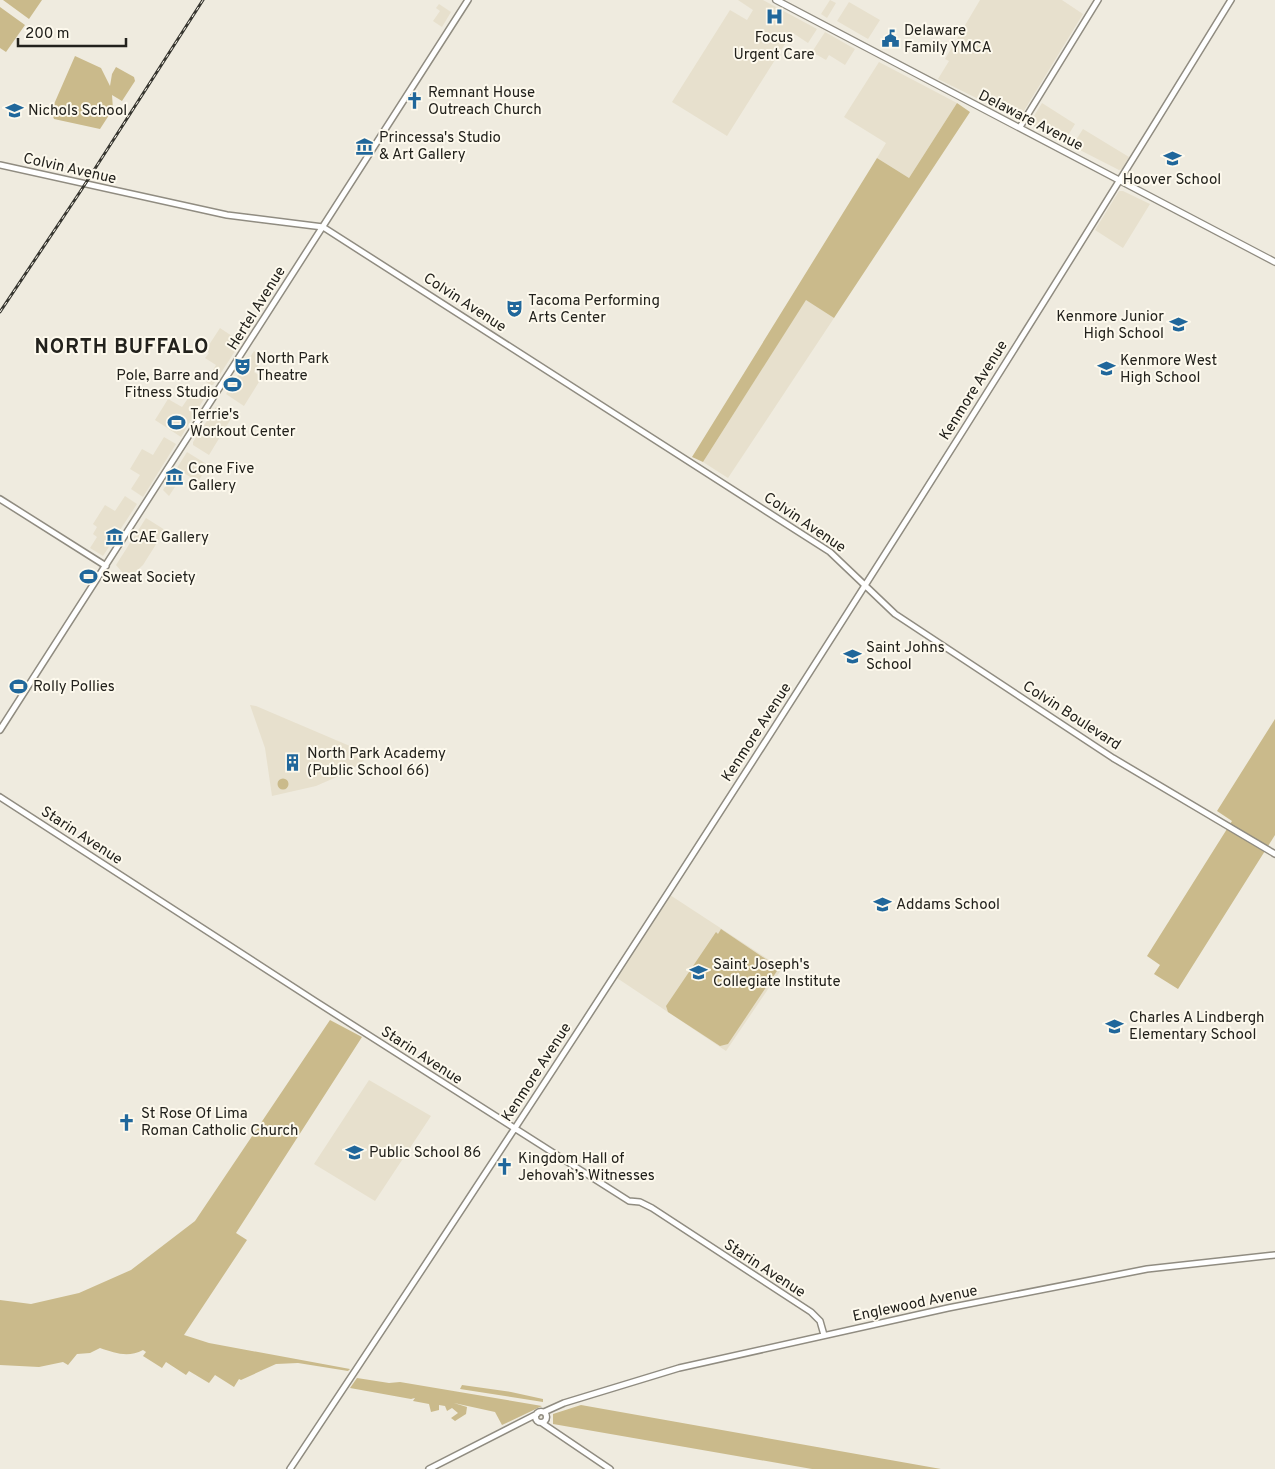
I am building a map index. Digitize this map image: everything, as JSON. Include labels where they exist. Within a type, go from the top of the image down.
[{"type":"main road","name":"Delaware Avenue","points":[[776,0],[1275,262]]},
{"type":"street","name":"Hertel Avenue","points":[[0,730],[468,0]]},
{"type":"street","points":[[1020,127],[1098,0]]},
{"type":"street","name":"Kenmore Avenue","points":[[290,1469],[747,770],[1120,180],[1231,0]]},
{"type":"street","name":"Colvin Avenue","points":[[0,165],[227,215],[323,227],[788,524],[830,552],[865,584]]},
{"type":"street","points":[[0,499],[106,566]]},
{"type":"street","name":"Colvin Boulevard","points":[[865,584],[895,614],[1113,758],[1275,854]]},
{"type":"street","name":"Starin Avenue","points":[[0,797],[513,1129],[629,1201],[640,1202],[652,1208],[811,1312],[820,1322],[824,1335]]},
{"type":"street","name":"Englewood Avenue","points":[[540,1422],[546,1415],[567,1404],[672,1370],[824,1335],[1141,1270],[1275,1255]]},
{"type":"street","points":[[537,1414],[540,1422]]},
{"type":"street","name":"Englewood Avenue","points":[[429,1469],[537,1414],[546,1415]]},
{"type":"street","points":[[546,1415],[552,1430]]},
{"type":"street","points":[[525,1421],[540,1422],[610,1469]]},
{"type":"shaded area","points":[[3,0],[42,0],[29,19]]},
{"type":"shaded area","points":[[738,0],[763,0],[817,29],[808,43],[793,33],[790,38],[781,33],[778,40],[785,44],[727,136],[672,102],[730,10],[747,20],[753,10]]},
{"type":"shaded area","points":[[830,0],[836,3],[827,18],[821,14]]},
{"type":"shaded area","points":[[980,0],[1062,0],[1083,14],[1019,119],[938,79],[949,61],[945,59]]},
{"type":"shaded area","points":[[849,2],[880,20],[868,39],[837,21]]},
{"type":"shaded area","points":[[439,4],[451,12],[442,27],[433,21],[440,11],[436,8]]},
{"type":"shaded area","points":[[0,7],[25,25],[6,52],[0,48]]},
{"type":"shaded area","points":[[825,32],[855,49],[845,65],[829,55],[826,60],[812,52]]},
{"type":"shaded area","points":[[75,56],[101,68],[110,86],[112,74],[116,67],[134,77],[135,81],[122,101],[112,95],[113,109],[100,129],[54,119],[51,111]]},
{"type":"shaded area","points":[[879,62],[957,103],[909,178],[877,158],[886,143],[844,117]]},
{"type":"shaded area","points":[[957,103],[970,112],[834,318],[806,300],[703,462],[692,457],[877,158],[909,178]]},
{"type":"shaded area","points":[[1042,103],[1075,124],[1064,142],[1029,124]]},
{"type":"shaded area","points":[[1083,129],[1129,157],[1122,169],[1119,170],[1072,146]]},
{"type":"shaded area","points":[[1119,191],[1123,191],[1150,204],[1123,248],[1095,230]]},
{"type":"shaded area","points":[[806,299],[834,318],[728,478],[703,462]]},
{"type":"shaded area","points":[[220,328],[241,342],[213,385],[211,385],[206,382],[216,365],[205,358],[209,353],[205,351]]},
{"type":"shaded area","points":[[254,351],[263,357],[254,372],[262,377],[244,406],[226,394]]},
{"type":"shaded area","points":[[200,389],[207,394],[181,437],[155,420],[168,399],[182,407],[191,394],[196,396]]},
{"type":"shaded area","points":[[216,407],[232,417],[209,455],[193,445],[193,442]]},
{"type":"shaded area","points":[[164,437],[176,444],[143,497],[131,489],[140,475],[130,469],[142,449],[153,455]]},
{"type":"shaded area","points":[[187,452],[208,465],[198,482],[184,473],[169,496],[163,490]]},
{"type":"shaded area","points":[[125,496],[137,504],[103,556],[90,548],[97,537],[93,534],[97,527],[93,524],[105,505],[115,511]]},
{"type":"shaded area","points":[[146,518],[165,530],[143,565],[128,579],[116,565]]},
{"type":"shaded area","points":[[250,705],[371,755],[348,772],[316,786],[272,796],[265,748]]},
{"type":"shaded area","points":[[1275,719],[1275,835],[1178,989],[1154,974],[1160,965],[1147,956],[1232,821],[1217,811]]},
{"type":"shaded area","points":[[283,778],[289,784],[283,790],[277,784]]},
{"type":"shaded area","name":"Saint Joseph's Collegiate Institute","points":[[670,895],[780,967],[781,970],[726,1051],[617,978]]},
{"type":"shaded area","points":[[721,929],[779,968],[728,1044],[720,1046],[668,1012],[666,1006],[716,932],[718,934]]},
{"type":"shaded area","points":[[330,1020],[362,1037],[236,1233],[247,1240],[184,1335],[209,1343],[350,1369],[348,1371],[298,1363],[276,1364],[241,1380],[239,1379],[234,1387],[215,1375],[209,1383],[189,1371],[186,1375],[166,1362],[162,1368],[143,1356],[146,1352],[143,1350],[127,1354],[100,1348],[90,1353],[77,1354],[68,1365],[63,1362],[39,1367],[0,1365],[0,1300],[31,1304],[79,1293],[131,1270],[195,1221]]},
{"type":"shaded area","points":[[369,1080],[431,1116],[375,1201],[314,1164]]},
{"type":"shaded area","points":[[357,1378],[389,1383],[400,1382],[542,1406],[502,1425],[495,1412],[454,1403],[467,1407],[466,1414],[455,1421],[451,1418],[458,1413],[452,1408],[447,1411],[445,1406],[439,1405],[439,1410],[431,1412],[429,1404],[413,1401],[415,1398],[411,1399],[350,1388]]},
{"type":"shaded area","points":[[462,1385],[511,1392],[543,1399],[543,1402],[460,1389]]},
{"type":"shaded area","points":[[581,1405],[941,1469],[812,1469],[553,1424],[553,1414]]},
{"type":"railway","points":[[0,312],[80,192],[203,0]]},
{"type":"place","name":"Focus Urgent Care","points":[[774,16]]},
{"type":"place","name":"Delaware Family YMCA","points":[[890,39]]},
{"type":"place","name":"Remnant House Outreach Church","points":[[414,101]]},
{"type":"place","name":"Nichols School","points":[[14,110]]},
{"type":"place","name":"Princessa's Studio & Art Gallery","points":[[365,146]]},
{"type":"place","name":"Hoover School","points":[[1172,158]]},
{"type":"place","name":"Tacoma Performing Arts Center","points":[[514,309]]},
{"type":"place","name":"Kenmore Junior High School","points":[[1178,325]]},
{"type":"place","name":"North Park Theatre","points":[[242,367]]},
{"type":"place","name":"Kenmore West High School","points":[[1106,369]]},
{"type":"place","name":"Pole, Barre and Fitness Studio","points":[[233,384]]},
{"type":"place","name":"Terrie's Workout Center","points":[[176,423]]},
{"type":"place","name":"Cone Five Gallery","points":[[174,477]]},
{"type":"place","name":"CAE Gallery","points":[[115,537]]},
{"type":"place","name":"Sweat Society","points":[[88,577]]},
{"type":"place","name":"Saint Johns School","points":[[852,656]]},
{"type":"place","name":"Rolly Pollies","points":[[19,686]]},
{"type":"place","name":"North Park Academy (Public School 66)","points":[[293,762]]},
{"type":"place","name":"Addams School","points":[[882,904]]},
{"type":"place","name":"Saint Joseph's Collegiate Institute","points":[[699,973]]},
{"type":"place","name":"Charles A Lindbergh Elementary School","points":[[1115,1026]]},
{"type":"place","name":"St Rose Of Lima Roman Catholic Church","points":[[127,1122]]},
{"type":"place","name":"Public School 86","points":[[355,1152]]},
{"type":"place","name":"Kingdom Hall of Jehovah’s Witnesses","points":[[504,1167]]},
{"type":"district","name":"NORTH BUFFALO","points":[[122,346]]}]
